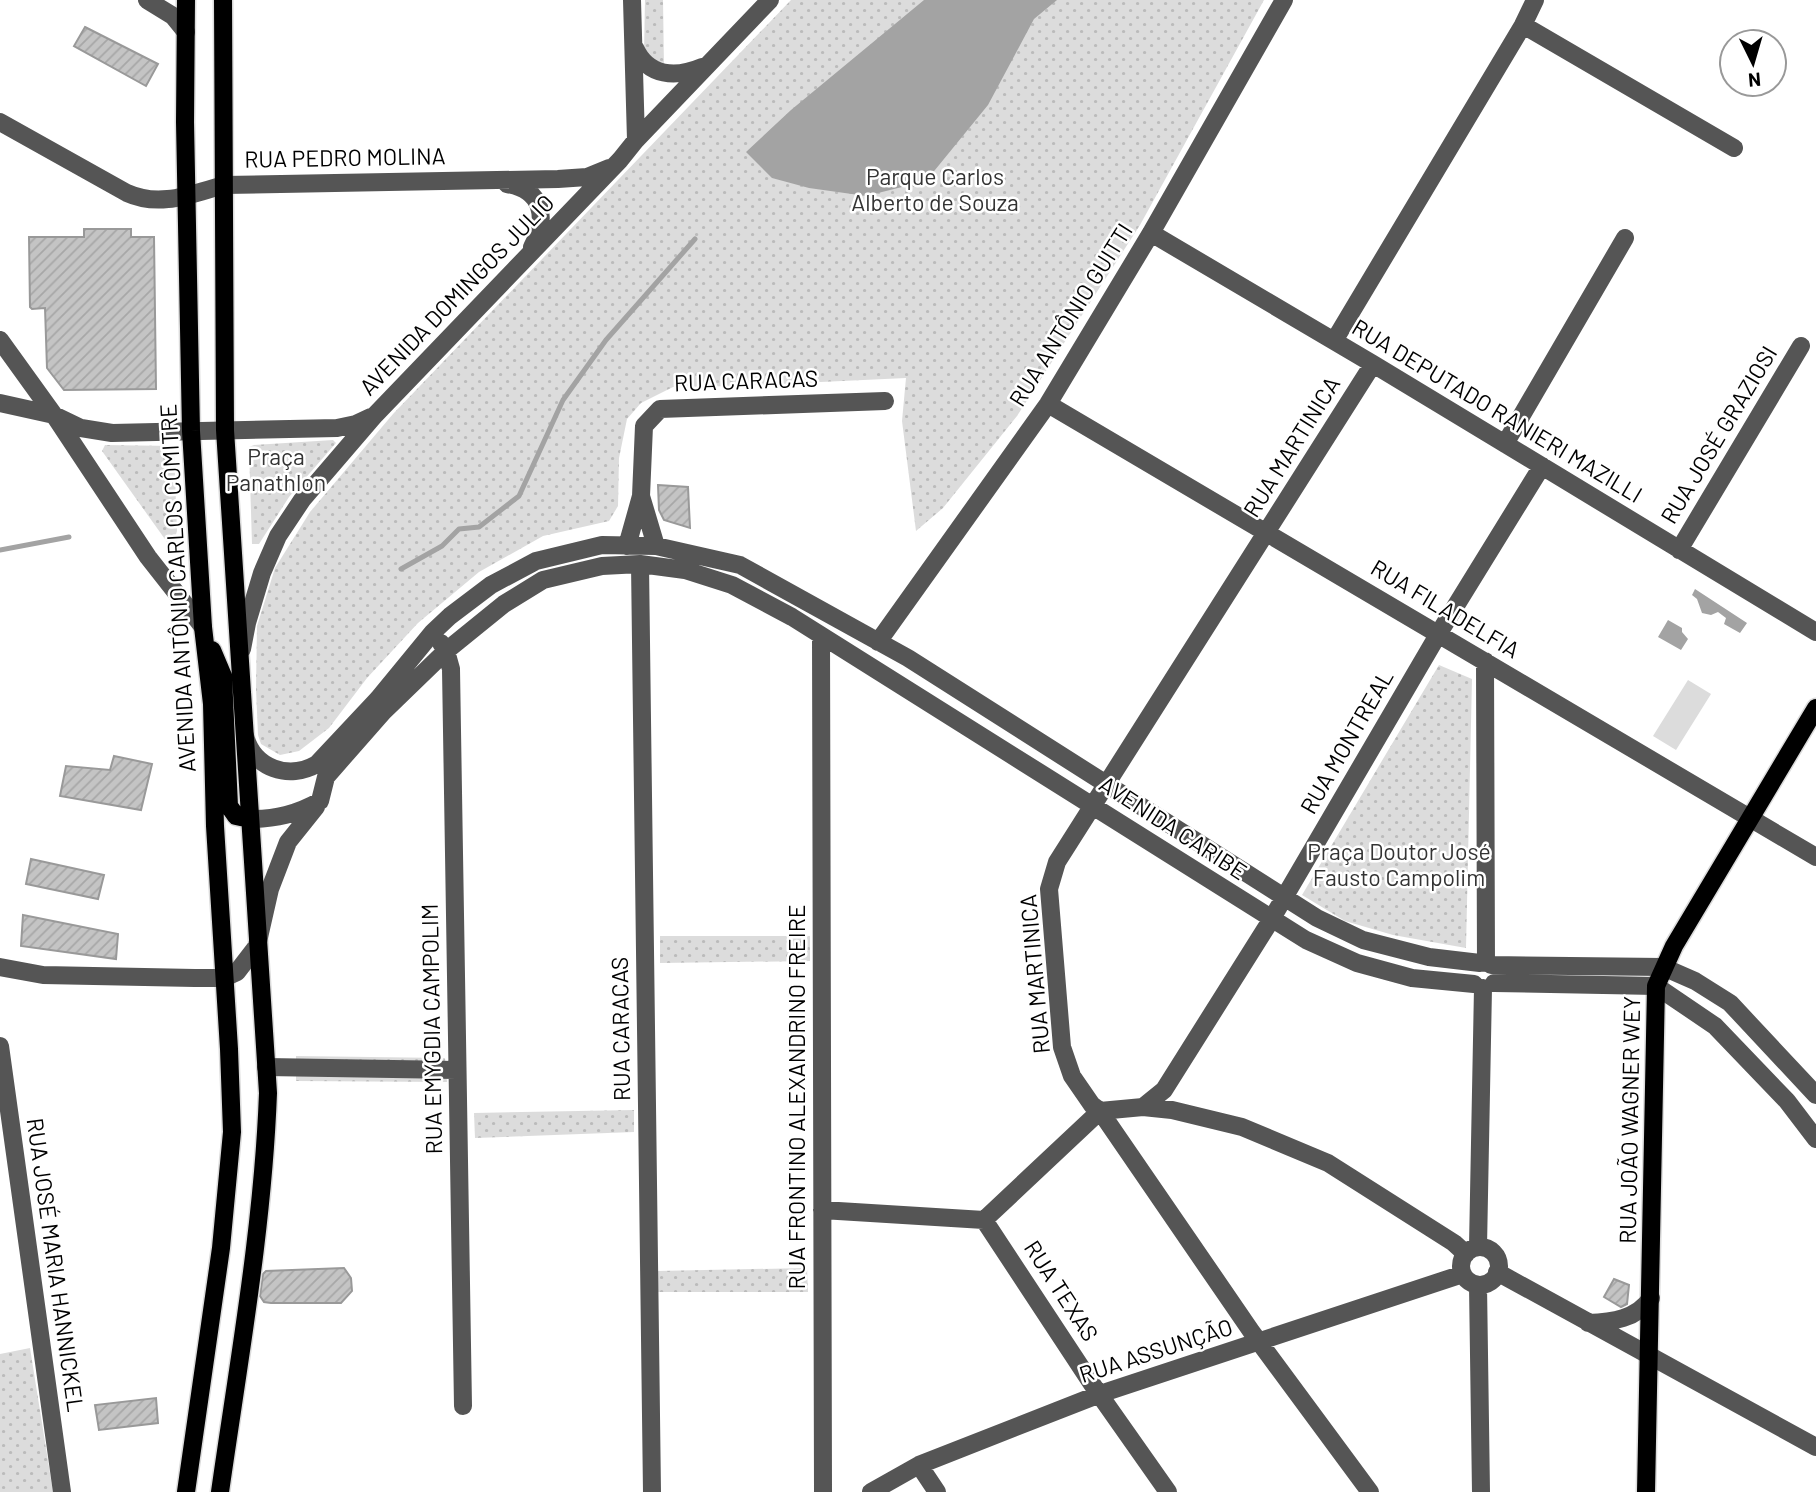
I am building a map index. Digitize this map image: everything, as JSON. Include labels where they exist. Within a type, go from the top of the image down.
[{"type":"main road","name":"AVENIDA ANTÔNIO CARLOS CÔMITRE","points":[[186,0],[186,196],[191,431],[203,627],[212,704],[217,867],[232,1132],[219,1261],[186,1492]]},
{"type":"main road","points":[[220,1492],[254,1262],[265,1158],[266,1068],[225,430],[223,0]]},
{"type":"main road","points":[[203,627],[223,676],[229,806],[236,816],[250,819]]},
{"type":"main road","name":"RUA JOÃO WAGNER WEY","points":[[1646,1492],[1656,986],[1663,967],[1816,708]]},
{"type":"street","points":[[632,0],[636,140]]},
{"type":"street","name":"AVENIDA DOMINGOS JULIO","points":[[240,660],[247,623],[262,573],[278,536],[302,500],[375,415],[770,0]]},
{"type":"street","name":"RUA ANTÔNIO GUITTI","points":[[879,642],[1048,404],[1151,233],[1284,0]]},
{"type":"street","name":"RUA MARTINICA","points":[[1334,341],[1523,25],[1535,0]]},
{"type":"street","points":[[154,2],[173,16],[186,32]]},
{"type":"street","points":[[1523,25],[1734,148]]},
{"type":"street","points":[[635,48],[646,65],[666,74],[690,73],[705,66]]},
{"type":"street","points":[[0,122],[139,198],[156,201],[224,185]]},
{"type":"street","name":"RUA PEDRO MOLINA","points":[[224,185],[587,177],[620,160]]},
{"type":"street","name":"RUA PEDRO MOLINA","points":[[468,180],[513,185],[527,190],[534,197],[540,207],[542,222],[537,238],[523,262]]},
{"type":"street","name":"RUA DEPUTADO RANIERI MAZILLI","points":[[1151,233],[1816,632]]},
{"type":"street","points":[[1505,444],[1625,239]]},
{"type":"street","points":[[0,340],[54,415],[148,557],[203,627]]},
{"type":"street","name":"RUA JOSÉ GRAZIOSI","points":[[1679,550],[1801,346]]},
{"type":"street","name":"RUA MARTINICA","points":[[1370,1492],[1261,1343],[1100,1111],[1092,1105],[1072,1076],[1062,1047],[1049,889],[1057,862],[1373,364]]},
{"type":"street","name":"RUA CARACAS","points":[[627,546],[641,496],[644,426],[660,409],[885,401]]},
{"type":"street","points":[[0,403],[54,415],[69,424],[95,432],[337,428],[356,424],[375,415]]},
{"type":"street","name":"RUA FILADELFIA","points":[[1048,404],[1816,857]]},
{"type":"street","name":"RUA MONTREAL","points":[[1143,1107],[1164,1090],[1285,897],[1439,633],[1542,466]]},
{"type":"street","name":"RUA CARACAS","points":[[641,496],[656,546]]},
{"type":"street","name":"AVENIDA CARIBE","points":[[244,729],[254,757],[269,768],[287,772],[304,771],[317,764],[378,699],[433,632],[491,585],[536,561],[602,545],[656,546],[740,565],[856,629],[908,658],[1317,918],[1363,940],[1484,974],[1656,986]]},
{"type":"street","name":"RUA CARACAS","points":[[640,564],[652,1492]]},
{"type":"street","name":"AVENIDA CARIBE","points":[[257,946],[270,889],[288,842],[320,801],[326,777],[383,712],[446,651],[504,604],[543,580],[602,566],[640,564],[685,570],[732,585],[792,617],[1306,940],[1357,963],[1412,978],[1663,967],[1695,981],[1730,1003],[1816,1095]]},
{"type":"street","points":[[840,648],[844,634],[856,629]]},
{"type":"street","points":[[433,632],[446,651]]},
{"type":"street","name":"RUA FRONTINO ALEXANDRINO FREIRE","points":[[821,636],[822,1492]]},
{"type":"street","points":[[866,663],[873,662],[880,656],[879,642]]},
{"type":"street","name":"RUA FRONTINO ALEXANDRINO FREIRE","points":[[821,701],[826,674],[840,648]]},
{"type":"street","name":"RUA EMYGDIA CAMPOLIM","points":[[446,651],[451,669],[463,1406]]},
{"type":"street","points":[[822,1210],[984,1220],[1100,1111],[1143,1107],[1172,1110],[1242,1127],[1328,1163],[1454,1243],[1472,1251],[1489,1250],[1497,1259],[1497,1272],[1490,1282],[1478,1285],[1472,1283],[1463,1274],[1461,1262],[1472,1251],[1484,974],[1485,662]]},
{"type":"street","points":[[250,819],[286,816],[301,812],[320,801]]},
{"type":"street","points":[[0,967],[43,975],[225,978],[244,965],[257,946]]},
{"type":"street","points":[[1656,986],[1715,1026],[1787,1101],[1816,1139]]},
{"type":"street","name":"RUA JOSÉ MARIA HANNICKEL","points":[[0,1046],[61,1492]]},
{"type":"street","points":[[266,1068],[456,1069]]},
{"type":"street","name":"RUA TEXAS","points":[[984,1220],[1168,1492]]},
{"type":"street","points":[[1497,1272],[1816,1447]]},
{"type":"street","name":"RUA ASSUNÇÃO","points":[[871,1492],[919,1465],[1100,1394],[1261,1343],[1463,1274]]},
{"type":"street","points":[[1478,1285],[1481,1492]]},
{"type":"street","points":[[1588,1323],[1625,1318],[1644,1308],[1651,1298]]},
{"type":"street","points":[[919,1465],[937,1492]]},
{"type":"green space","points":[[645,0],[663,0],[664,68],[644,53]]},
{"type":"green space","name":"Parque Carlos Alberto de Souza","points":[[791,0],[1264,0],[1140,225],[1017,416],[943,508],[916,531],[902,421],[906,378],[673,387],[641,403],[627,419],[619,458],[618,506],[609,521],[543,536],[479,572],[418,623],[367,678],[329,728],[299,751],[280,755],[261,744],[258,735],[256,689],[257,626],[275,568],[310,512],[393,414]]},
{"type":"green space","name":"Praça Panathlon","points":[[333,440],[336,443],[289,497],[259,544],[252,544],[249,447]]},
{"type":"green space","points":[[105,445],[172,446],[177,531],[174,541],[167,542],[102,451]]},
{"type":"green space","name":"Praça Doutor José Fausto Campolim","points":[[1439,665],[1472,679],[1466,948],[1393,935],[1345,921],[1302,895]]},
{"type":"green space","points":[[1688,680],[1711,694],[1676,750],[1653,736]]},
{"type":"green space","points":[[660,936],[810,936],[810,961],[660,963]]},
{"type":"green space","points":[[296,1056],[445,1058],[447,1082],[296,1081]]},
{"type":"green space","points":[[634,1110],[634,1132],[475,1138],[474,1113]]},
{"type":"green space","points":[[807,1268],[808,1292],[656,1292],[657,1271]]},
{"type":"green space","points":[[30,1348],[53,1492],[0,1492],[0,1354]]},
{"type":"shaded area","points":[[924,0],[1057,0],[1034,19],[988,105],[926,181],[866,196],[809,188],[772,178],[746,152],[791,110]]},
{"type":"shaded area","points":[[1695,589],[1747,623],[1740,633],[1724,624],[1726,618],[1718,612],[1711,615],[1702,613],[1697,599],[1692,595]]},
{"type":"shaded area","points":[[1668,620],[1682,628],[1688,639],[1681,650],[1658,637]]},
{"type":"building","points":[[85,27],[158,64],[146,86],[74,46]]},
{"type":"building","points":[[84,229],[131,229],[131,237],[154,237],[156,389],[64,390],[47,368],[45,308],[30,307],[29,237],[84,237]]},
{"type":"building","points":[[658,485],[688,487],[690,528],[664,520],[659,510]]},
{"type":"building","points":[[114,756],[152,764],[141,810],[60,796],[66,766],[110,770]]},
{"type":"building","points":[[31,859],[104,875],[98,899],[26,884]]},
{"type":"building","points":[[23,915],[118,934],[116,959],[21,946]]},
{"type":"building","points":[[344,1268],[351,1278],[352,1291],[341,1303],[271,1303],[264,1302],[260,1296],[263,1274],[266,1271]]},
{"type":"building","points":[[1614,1279],[1629,1285],[1627,1304],[1621,1307],[1604,1297]]},
{"type":"building","points":[[156,1398],[158,1423],[99,1430],[95,1405]]},
{"type":"waterway","points":[[401,569],[442,546],[459,529],[479,527],[519,496],[563,400],[606,340],[695,239]]},
{"type":"waterway","points":[[0,550],[69,537]]}]
